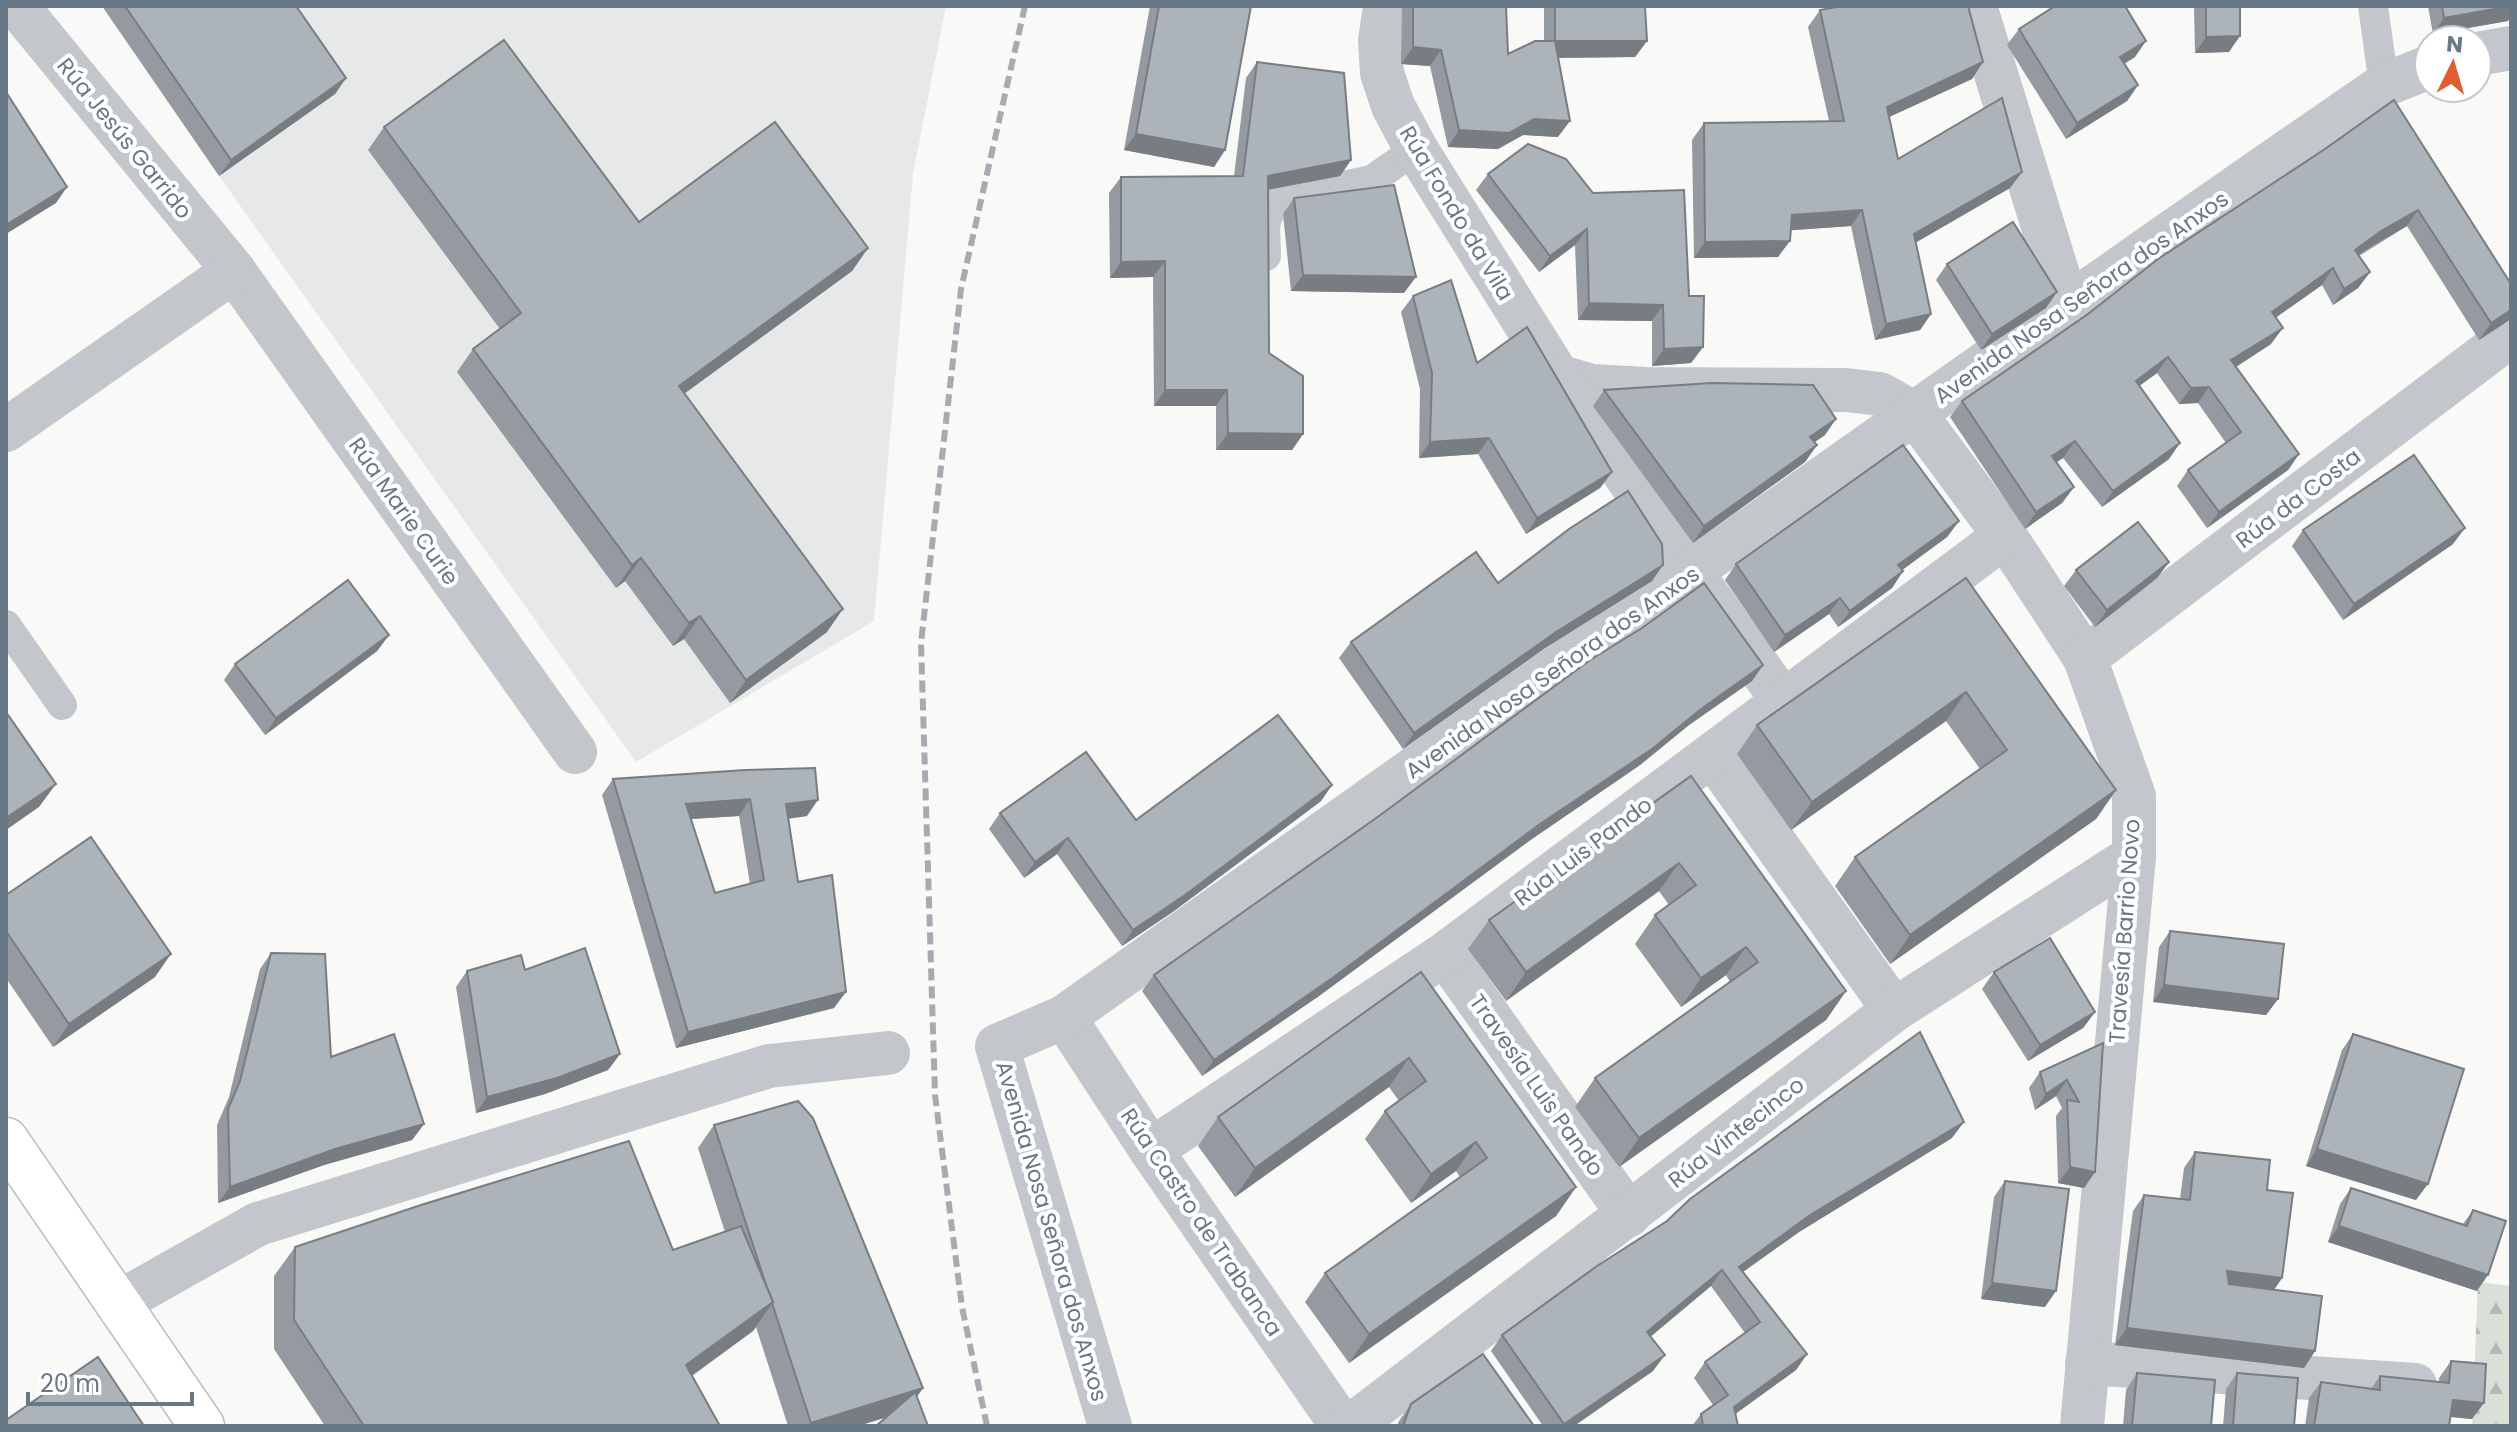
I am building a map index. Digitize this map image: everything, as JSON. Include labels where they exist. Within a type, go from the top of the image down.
[{"type":"main road","points":[[6,1140],[202,1426]]},
{"type":"street","name":"Rúa Jesús Garrido","points":[[17,6],[234,271]]},
{"type":"street","name":"Rúa Fondo da Vila","points":[[1350,6],[1382,23],[1382,73],[1393,106],[1416,149],[1558,376],[1783,701]]},
{"type":"street","points":[[1975,6],[2067,304]]},
{"type":"street","name":"Avenida Nosa Señora dos Anxos","points":[[1110,1426],[997,1046],[1064,1017],[2067,304],[2384,85],[2413,73]]},
{"type":"street","points":[[6,430],[234,271]]},
{"type":"street","name":"Rúa Marie Curie","points":[[234,271],[575,752]]},
{"type":"street","name":"Rúa da Costa","points":[[2085,658],[2506,339],[2511,339]]},
{"type":"street","points":[[1558,376],[1592,386],[1632,388],[1846,390],[1880,394],[1915,414]]},
{"type":"street","name":"Travesía Barrio Novo","points":[[1915,414],[2005,536],[2085,658],[2134,796],[2134,856],[2082,1426]]},
{"type":"street","name":"Rúa Luis Pando","points":[[1151,1150],[1445,954],[2005,536]]},
{"type":"street","points":[[1712,755],[1894,1010]]},
{"type":"street","name":"Rúa Vintecinco","points":[[1351,1426],[1894,1010],[2134,856]]},
{"type":"street","name":"Travesía Luis Pando","points":[[1445,954],[1629,1215]]},
{"type":"street","name":"Rúa Castro de Trabanca","points":[[1064,1017],[1151,1150],[1342,1426]]},
{"type":"street","points":[[116,1304],[258,1224],[769,1066],[888,1053]]},
{"type":"street","points":[[2087,1363],[2415,1385]]},
{"type":"lane","points":[[2373,6],[2384,85]]},
{"type":"lane","points":[[1267,284],[1265,223],[1275,200],[1372,180],[1416,149]]},
{"type":"lane","points":[[6,625],[62,705]]},
{"type":"shaded area","points":[[272,6],[946,6],[913,174],[874,621],[636,762],[219,176],[335,94]]},
{"type":"green space","points":[[2478,1282],[2511,1286],[2511,1426],[2472,1426]]},
{"type":"building","points":[[125,6],[296,6],[346,78],[231,160]]},
{"type":"building","points":[[1159,6],[1251,6],[1225,150],[1136,134]]},
{"type":"building","points":[[1413,6],[1506,6],[1508,54],[1535,41],[1555,41],[1570,121],[1534,119],[1509,133],[1459,130],[1441,50],[1413,47]]},
{"type":"building","points":[[1555,6],[1645,6],[1647,41],[1555,41]]},
{"type":"building","points":[[1842,6],[1968,6],[1983,62],[1887,107],[1898,159],[2002,98],[2022,172],[1914,234],[1931,314],[1886,324],[1862,210],[1792,215],[1790,241],[1705,242],[1704,123],[1844,121],[1820,10]]},
{"type":"building","points":[[2055,6],[2125,6],[2146,41],[2120,57],[2138,85],[2077,123],[2019,29]]},
{"type":"building","points":[[2206,6],[2240,6],[2240,36],[2206,37]]},
{"type":"building","points":[[2442,6],[2511,6],[2444,18]]},
{"type":"building","points":[[504,40],[639,222],[775,122],[868,248],[679,386],[843,609],[746,680],[700,616],[689,623],[641,558],[632,565],[473,349],[521,313],[384,127]]},
{"type":"building","points":[[1257,62],[1344,73],[1351,160],[1268,176],[1269,353],[1303,376],[1303,434],[1228,433],[1227,390],[1165,390],[1165,261],[1121,262],[1121,177],[1243,176]]},
{"type":"building","points":[[6,92],[67,187],[6,225]]},
{"type":"building","points":[[2394,100],[2511,284],[2511,310],[2491,323],[2418,210],[2355,250],[2370,272],[2344,289],[2333,268],[2272,312],[2283,328],[2231,360],[2299,454],[2219,512],[2188,470],[2241,432],[2209,387],[2191,388],[2168,357],[2136,381],[2180,443],[2113,491],[2075,441],[2052,456],[2074,487],[2036,512],[1962,401],[2088,314],[2158,259]]},
{"type":"building","points":[[1528,144],[1566,159],[1593,193],[1684,190],[1689,296],[1704,296],[1703,347],[1664,349],[1663,305],[1589,303],[1587,229],[1550,256],[1488,174]]},
{"type":"building","points":[[1394,185],[1416,277],[1303,275],[1294,198]]},
{"type":"building","points":[[2013,222],[2057,292],[1992,334],[1947,264]]},
{"type":"building","points":[[1451,280],[1477,363],[1527,327],[1612,472],[1537,518],[1489,438],[1430,442],[1432,373],[1413,296]]},
{"type":"building","points":[[1712,383],[1813,385],[1836,419],[1810,437],[1817,445],[1704,526],[1604,390]]},
{"type":"building","points":[[1903,445],[1959,521],[1898,565],[1903,571],[1850,611],[1840,598],[1785,635],[1736,564]]},
{"type":"building","points":[[2414,455],[2465,528],[2354,604],[2303,530]]},
{"type":"building","points":[[1628,491],[1662,544],[1663,565],[1556,632],[1414,733],[1351,642],[1476,552],[1498,583],[1569,529]]},
{"type":"building","points":[[2138,522],[2169,562],[2107,610],[2076,570]]},
{"type":"building","points":[[1966,578],[2116,790],[1910,935],[1855,857],[2007,750],[1966,692],[1812,802],[1757,725]]},
{"type":"building","points":[[348,580],[389,635],[276,718],[235,664]]},
{"type":"building","points":[[1704,583],[1763,665],[1652,749],[1540,824],[1331,979],[1214,1060],[1154,975],[1379,816],[1590,660],[1642,628]]},
{"type":"building","points":[[6,712],[56,784],[6,818]]},
{"type":"building","points":[[1278,715],[1332,785],[1133,930],[1068,838],[1035,862],[1000,813],[1086,752],[1136,820]]},
{"type":"building","points":[[815,768],[818,800],[786,804],[798,882],[832,875],[846,992],[688,1032],[613,779]],"holes":[[[750,799],[764,880],[715,893],[686,804]]]},
{"type":"building","points":[[1691,776],[1846,991],[1639,1138],[1595,1078],[1758,962],[1746,947],[1701,978],[1655,915],[1696,885],[1679,863],[1526,972],[1489,920]]},
{"type":"building","points":[[91,837],[171,954],[69,1024],[6,931],[6,895]]},
{"type":"building","points":[[2170,931],[2284,944],[2278,999],[2164,985]]},
{"type":"building","points":[[2050,938],[2095,1012],[2040,1045],[1994,972]]},
{"type":"building","points":[[585,948],[620,1054],[557,1078],[487,1097],[467,971],[521,955],[525,970]]},
{"type":"building","points":[[271,953],[325,954],[331,1057],[394,1034],[424,1124],[335,1149],[230,1187],[228,1109],[240,1081]]},
{"type":"building","points":[[1421,972],[1576,1187],[1369,1334],[1325,1273],[1487,1158],[1476,1142],[1431,1174],[1385,1111],[1426,1081],[1409,1058],[1255,1168],[1218,1117]]},
{"type":"building","points":[[1920,1032],[1964,1122],[1810,1215],[1739,1267],[1807,1354],[1734,1407],[1738,1426],[1703,1426],[1701,1414],[1728,1395],[1705,1362],[1760,1322],[1722,1270],[1647,1332],[1665,1355],[1564,1424],[1502,1335],[1597,1266],[1667,1221],[1690,1199]]},
{"type":"building","points":[[2353,1034],[2464,1069],[2428,1184],[2317,1149]]},
{"type":"building","points":[[2103,1043],[2095,1172],[2070,1167],[2067,1100],[2079,1102],[2067,1080],[2046,1094],[2040,1072]]},
{"type":"building","points":[[798,1101],[813,1118],[923,1388],[811,1423],[714,1125]]},
{"type":"building","points":[[629,1141],[673,1250],[741,1226],[773,1302],[686,1365],[720,1426],[364,1426],[294,1320],[295,1247]]},
{"type":"building","points":[[2195,1152],[2270,1160],[2267,1190],[2293,1193],[2282,1278],[2227,1271],[2229,1284],[2322,1296],[2315,1351],[2127,1328],[2144,1195],[2190,1200]]},
{"type":"building","points":[[2005,1181],[2069,1189],[2056,1291],[1992,1283]]},
{"type":"building","points":[[2351,1188],[2467,1226],[2473,1210],[2506,1221],[2488,1275],[2339,1226]]},
{"type":"building","points":[[1483,1354],[1534,1426],[1406,1426],[1404,1423],[1411,1404]]},
{"type":"building","points":[[98,1357],[144,1426],[6,1426],[6,1420]]},
{"type":"building","points":[[2451,1361],[2486,1364],[2484,1403],[2453,1400],[2449,1426],[2314,1426],[2321,1382],[2380,1390],[2380,1376],[2449,1383]]},
{"type":"building","points":[[2137,1373],[2215,1380],[2211,1426],[2132,1426]]},
{"type":"building","points":[[2237,1373],[2298,1378],[2294,1426],[2233,1426]]},
{"type":"building","points":[[915,1392],[928,1426],[876,1426]]},
{"type":"railway","points":[[987,1426],[962,1307],[935,1095],[921,643],[961,289],[1025,6]]}]
